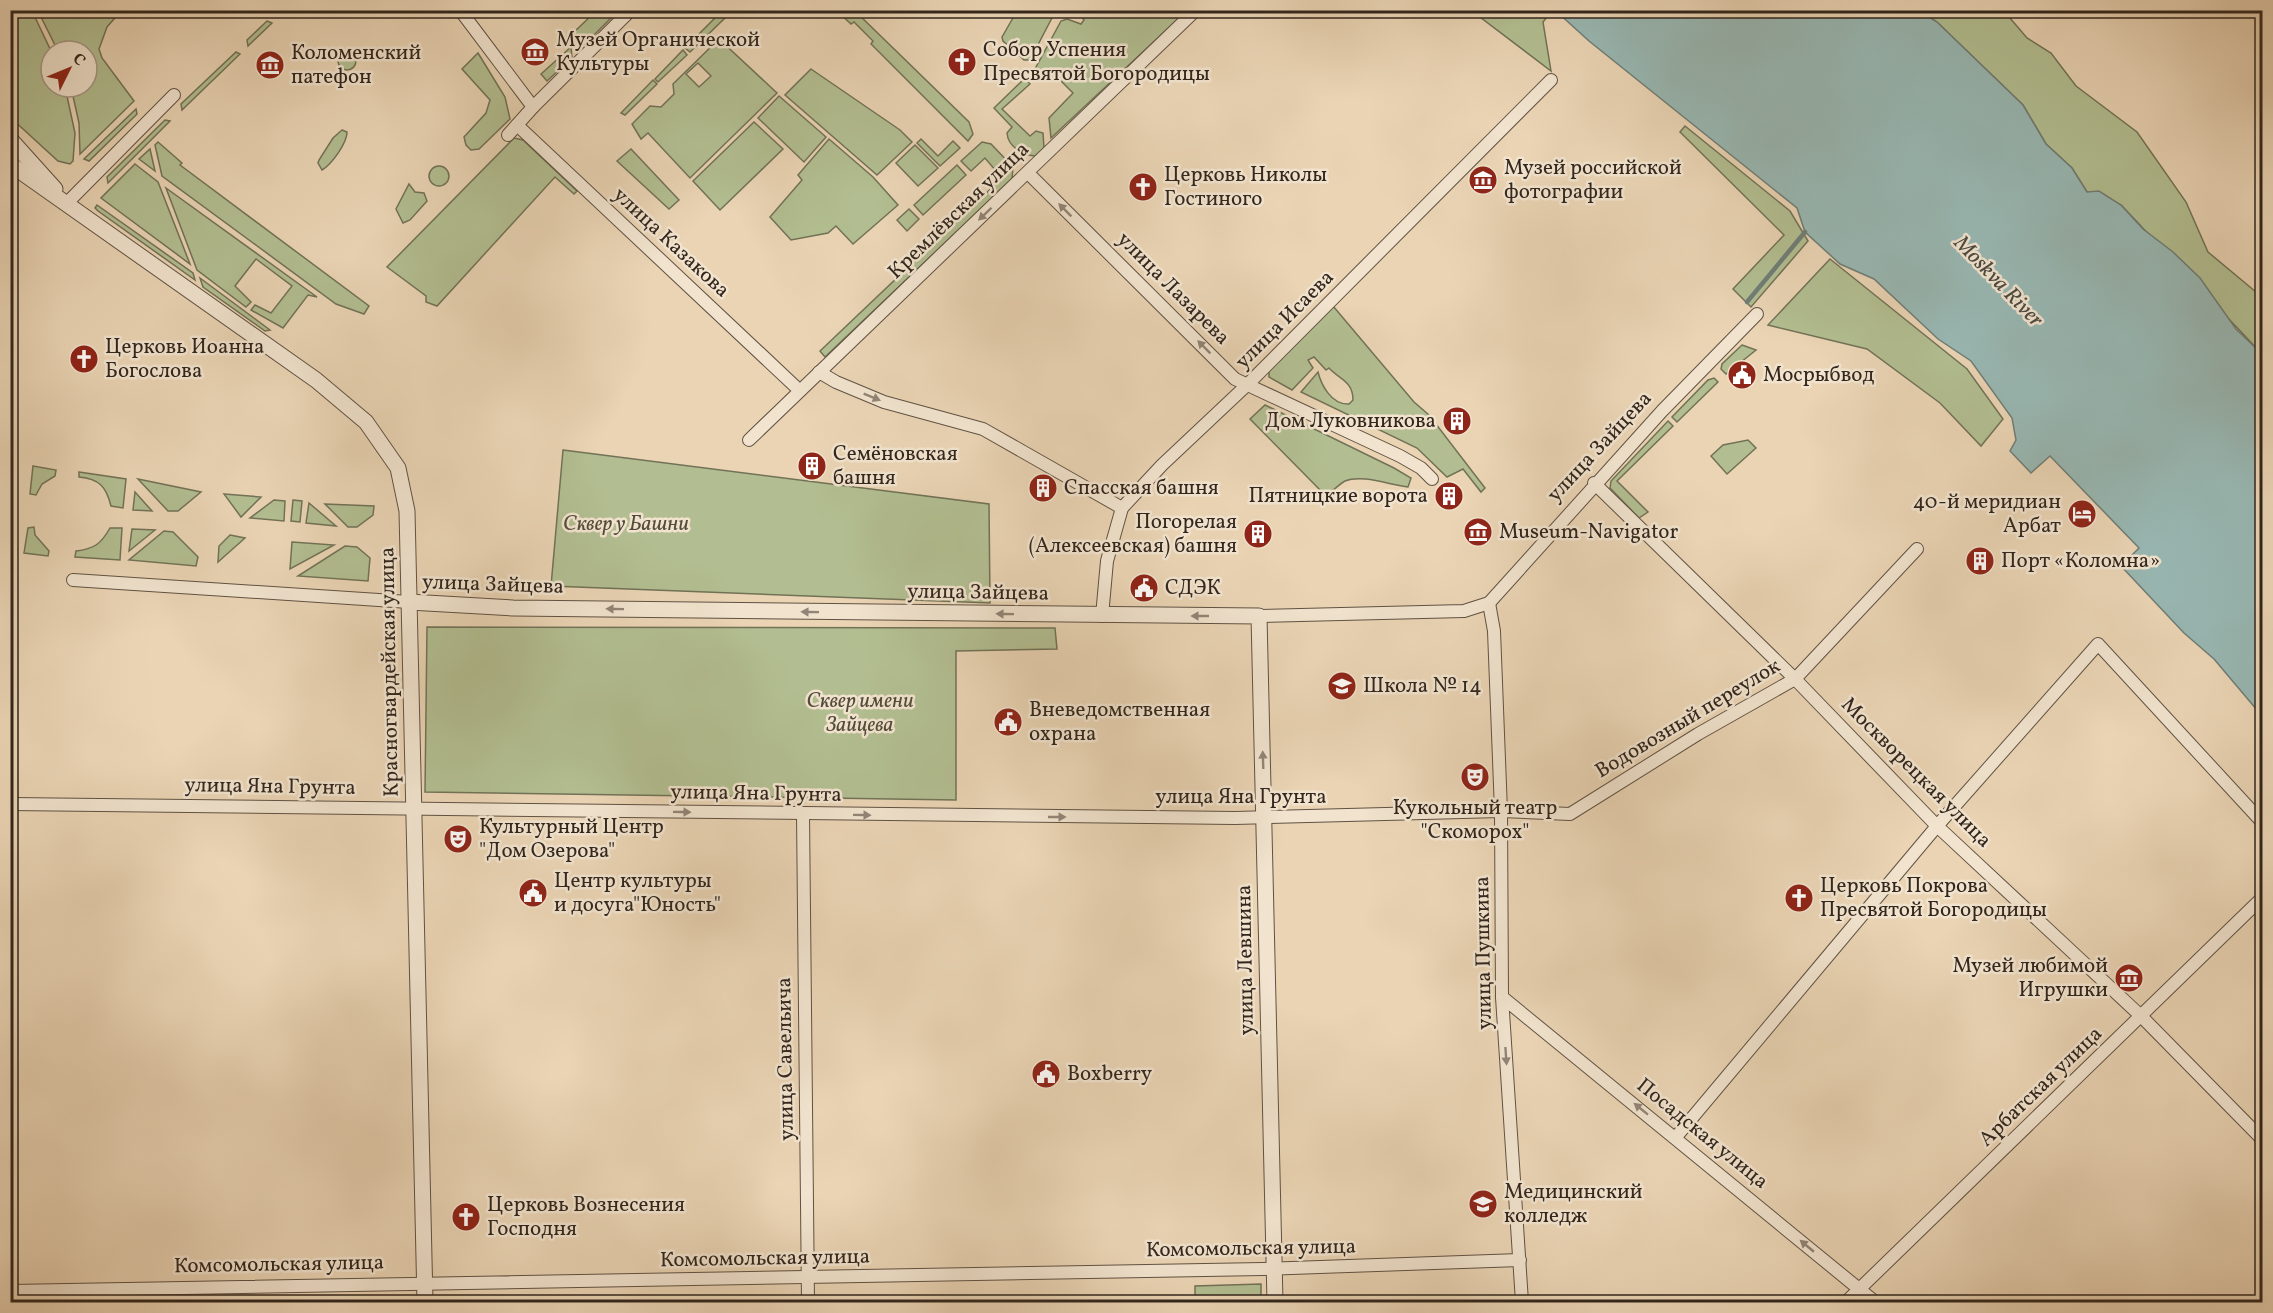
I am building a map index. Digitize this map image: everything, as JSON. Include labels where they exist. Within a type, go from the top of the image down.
[{"type":"street","points":[[460,10],[533,107]]},
{"type":"street","points":[[508,135],[533,107],[631,10]]},
{"type":"street","name":"Кремлёвская улица","points":[[749,440],[1194,11]]},
{"type":"street","name":"улица Исаева","points":[[1102,616],[1107,561],[1122,508],[1162,465],[1248,384],[1551,80]]},
{"type":"street","points":[[67,203],[174,95]]},
{"type":"street","name":"улица Казакова","points":[[517,125],[799,390]]},
{"type":"street","points":[[10,139],[67,203]]},
{"type":"street","points":[[10,164],[67,203]]},
{"type":"street","name":"улица Лазарева","points":[[1028,173],[1235,378],[1401,456],[1432,478]]},
{"type":"street","name":"Красногвардейская улица","points":[[67,203],[316,380],[366,422],[398,468],[407,511],[425,1302]]},
{"type":"street","name":"улица Зайцева","points":[[73,580],[536,608],[1102,616],[1259,616],[1464,611],[1489,603],[1594,483],[1757,314]]},
{"type":"street","points":[[819,372],[836,382],[884,402],[983,429],[1122,508]]},
{"type":"street","name":"Москворецкая улица","points":[[1594,483],[1795,679],[1937,826],[2142,1017],[2262,1139]]},
{"type":"street","name":"Водовозный переулок","points":[[1501,811],[1570,814],[1698,734],[1795,679],[1917,549]]},
{"type":"street","name":"улица Пушкина","points":[[1489,603],[1494,631],[1501,811],[1502,997],[1522,1302]]},
{"type":"street","name":"улица Левшина","points":[[1259,616],[1275,1302]]},
{"type":"street","points":[[1676,1137],[1937,826],[2098,644],[2262,822]]},
{"type":"street","name":"улица Яна Грунта","points":[[10,804],[1265,818],[1501,811]]},
{"type":"street","name":"улица Савельича","points":[[803,814],[808,1302]]},
{"type":"street","name":"Арбатская улица","points":[[1846,1302],[2262,898]]},
{"type":"street","name":"Посадская улица","points":[[1502,997],[1875,1302]]},
{"type":"street","name":"Комсомольская улица","points":[[10,1291],[425,1282],[808,1278],[1520,1260]]},
{"type":"green space","points":[[723,10],[729,14],[690,52],[685,48]]},
{"type":"green space","points":[[10,11],[32,11],[45,39],[39,39],[39,99],[68,99],[75,133],[73,161],[70,164],[58,161],[11,118]]},
{"type":"green space","points":[[38,11],[121,11],[107,27],[99,49],[99,39],[52,39]]},
{"type":"green space","points":[[596,11],[618,11],[584,45],[572,34]]},
{"type":"green space","points":[[837,11],[855,11],[969,122],[973,134],[968,141],[871,44],[873,41],[854,22],[851,24]]},
{"type":"green space","points":[[1017,11],[1053,11],[1054,14],[1030,60],[1024,60],[1003,41],[1002,37]]},
{"type":"green space","points":[[1078,11],[1179,11],[1179,18],[1051,138],[1049,118],[1073,93],[1048,68],[1040,75],[1035,69],[1061,21],[1067,19],[1081,24],[1084,20]]},
{"type":"green space","points":[[1472,11],[1552,11],[1543,22],[1551,71]]},
{"type":"green space","points":[[1920,11],[2004,11],[2027,38],[2051,53],[2076,86],[2137,132],[2186,202],[2208,252],[2262,297],[2262,354],[2121,205],[2087,192],[2072,168],[2046,144],[2023,105],[1937,22]]},
{"type":"green space","points":[[267,21],[272,23],[248,46],[247,40]]},
{"type":"green space","points":[[719,39],[777,93],[690,178],[648,133],[641,139],[632,124],[650,106],[661,107],[674,94],[673,84]],"holes":[[[698,63],[711,76],[699,87],[686,74]]]},
{"type":"green space","points":[[571,47],[572,58],[547,81],[541,74]]},
{"type":"green space","points":[[99,49],[102,58],[134,101],[80,154],[79,123],[74,99],[99,99]]},
{"type":"green space","points":[[683,50],[687,55],[658,82],[655,79]]},
{"type":"green space","points":[[236,52],[240,54],[182,110],[181,104]]},
{"type":"green space","points":[[347,52],[353,55],[356,61],[353,67],[347,70],[341,67],[338,61],[341,55]]},
{"type":"green space","points":[[478,53],[505,97],[510,119],[479,149],[471,150],[466,145],[464,137],[486,113],[490,100],[462,69]]},
{"type":"green space","points":[[811,69],[900,130],[912,142],[877,175],[785,95]]},
{"type":"green space","points":[[1025,78],[1030,84],[1002,109],[1030,136],[1036,131],[1043,133],[1044,148],[1035,156],[1021,152],[1013,146],[1007,133],[1012,127],[994,108]]},
{"type":"green space","points":[[653,80],[657,84],[625,115],[621,113]]},
{"type":"green space","points":[[779,96],[826,137],[804,162],[758,118]]},
{"type":"green space","points":[[136,109],[137,114],[89,161],[84,159]]},
{"type":"green space","points":[[165,120],[170,121],[108,183],[107,177]]},
{"type":"green space","points":[[754,122],[783,149],[720,210],[693,181]]},
{"type":"green space","points":[[1685,126],[1790,211],[1808,241],[1751,307],[1733,289],[1784,235],[1680,132]]},
{"type":"green space","points":[[342,130],[347,132],[342,147],[322,170],[318,163],[319,160],[333,138]]},
{"type":"green space","points":[[514,138],[523,140],[577,191],[574,194],[555,177],[437,306],[426,302],[426,296],[387,267]]},
{"type":"green space","points":[[829,139],[873,177],[898,205],[853,244],[836,226],[828,233],[791,240],[770,217],[802,180],[798,175]]},
{"type":"green space","points":[[921,139],[938,156],[953,141],[960,148],[940,166],[917,143]]},
{"type":"green space","points":[[158,142],[182,163],[180,165],[369,306],[364,314],[336,304],[162,176],[155,145]]},
{"type":"green space","points":[[982,142],[991,144],[1013,167],[1012,179],[825,357],[820,351],[1002,178],[985,158],[971,171],[961,161]]},
{"type":"green space","points":[[915,145],[938,168],[918,186],[896,163]]},
{"type":"green space","points":[[150,149],[155,171],[139,159]]},
{"type":"green space","points":[[631,149],[679,200],[669,209],[617,161]]},
{"type":"green space","points":[[135,164],[158,182],[190,264],[101,198]]},
{"type":"green space","points":[[957,165],[966,175],[923,215],[914,205]]},
{"type":"green space","points":[[439,166],[446,169],[449,176],[446,183],[439,186],[432,183],[429,176],[432,169]]},
{"type":"green space","points":[[409,184],[415,192],[424,193],[427,201],[410,220],[403,223],[396,209]]},
{"type":"green space","points":[[166,188],[317,297],[308,295],[283,328],[251,310],[255,305],[271,313],[292,286],[256,259],[235,286],[251,302],[246,307],[197,270]]},
{"type":"green space","points":[[97,205],[193,273],[195,280],[98,211],[95,208]]},
{"type":"green space","points":[[909,209],[919,219],[907,231],[897,220]]},
{"type":"green space","points":[[1830,259],[1967,369],[2003,419],[1981,446],[1940,403],[1867,349],[1768,325]]},
{"type":"green space","points":[[200,278],[270,330],[265,331],[203,287]]},
{"type":"green space","points":[[1333,306],[1414,402],[1429,415],[1485,488],[1481,492],[1463,469],[1447,477],[1417,448],[1301,392],[1318,372],[1324,388],[1337,401],[1349,404],[1353,400],[1348,385],[1329,368],[1326,370],[1314,357],[1308,360],[1313,368],[1292,390],[1269,377],[1269,371]]},
{"type":"green space","points":[[1742,345],[1756,350],[1726,374],[1721,369],[1722,364]]},
{"type":"green space","points":[[1714,378],[1718,382],[1677,422],[1672,417],[1708,380]]},
{"type":"green space","points":[[1265,405],[1394,468],[1411,478],[1408,487],[1368,479],[1352,479],[1343,482],[1326,496],[1250,419]]},
{"type":"green space","points":[[1668,421],[1673,426],[1617,481],[1648,512],[1639,518],[1610,488],[1611,481]]},
{"type":"green space","points":[[1748,440],[1756,448],[1727,474],[1711,456],[1723,445]]},
{"type":"green space","name":"Сквер у Башни","points":[[563,450],[989,504],[990,603],[551,586]]},
{"type":"green space","points":[[33,466],[56,470],[55,476],[42,484],[36,495],[30,494]]},
{"type":"green space","points":[[79,472],[126,479],[123,508],[111,506],[107,493],[101,485],[79,477]]},
{"type":"green space","points":[[138,479],[201,492],[178,511],[168,511]]},
{"type":"green space","points":[[135,492],[152,511],[133,510]]},
{"type":"green space","points":[[224,494],[261,497],[241,517]]},
{"type":"green space","points":[[274,500],[285,501],[284,521],[250,518]]},
{"type":"green space","points":[[293,500],[302,501],[300,522],[291,521]]},
{"type":"green space","points":[[309,503],[336,526],[306,523]]},
{"type":"green space","points":[[325,504],[374,506],[373,515],[357,527],[348,527]]},
{"type":"green space","points":[[34,527],[35,535],[49,551],[48,556],[24,553],[28,528]]},
{"type":"green space","points":[[110,528],[122,528],[120,560],[75,557],[76,551],[88,549],[100,542]]},
{"type":"green space","points":[[132,529],[155,530],[129,551]]},
{"type":"green space","points":[[164,531],[173,532],[198,557],[196,566],[129,560]]},
{"type":"green space","points":[[230,535],[245,538],[218,562],[219,546]]},
{"type":"green space","points":[[292,542],[334,545],[290,569]]},
{"type":"green space","points":[[345,546],[357,547],[370,558],[368,581],[298,576]]},
{"type":"green space","name":"Сквер имени Зайцева","points":[[427,627],[1055,628],[1057,649],[956,651],[956,800],[425,792]]},
{"type":"green space","points":[[1261,1284],[1261,1302],[1195,1302],[1195,1286]]},
{"type":"water","name":"Moskva River","points":[[1556,11],[1920,11],[1937,22],[2023,105],[2046,144],[2072,168],[2087,192],[2099,191],[2121,205],[2143,229],[2173,252],[2200,278],[2236,329],[2262,354],[2262,716],[2214,659],[2184,633],[2121,566],[2139,548],[2050,456],[2031,473],[2010,451],[2016,440],[2012,418],[1971,361],[1938,339],[1874,279],[1840,264],[1805,232],[1797,208],[1589,41]]},
{"type":"waterway","points":[[1747,302],[1805,232]]},
{"type":"place","name":"Музей Органической Культуры","points":[[535,52]]},
{"type":"place","name":"Собор Успения Пресвятой Богородицы","points":[[962,62]]},
{"type":"place","name":"Коломенский патефон","points":[[270,65]]},
{"type":"place","name":"Музей российской фотографии","points":[[1483,180]]},
{"type":"place","name":"Церковь Николы Гостиного","points":[[1143,187]]},
{"type":"place","name":"Церковь Иоанна Богослова","points":[[84,359]]},
{"type":"place","name":"Мосрыбвод","points":[[1742,375]]},
{"type":"place","name":"Дом Луковникова","points":[[1457,421]]},
{"type":"place","name":"Семёновская башня","points":[[812,466]]},
{"type":"place","name":"Спасская башня","points":[[1043,488]]},
{"type":"place","name":"Пятницкие ворота","points":[[1449,496]]},
{"type":"place","name":"40-й меридиан Арбат","points":[[2082,514]]},
{"type":"place","name":"Museum-Navigator","points":[[1478,532]]},
{"type":"place","name":"Погорелая (Алексеевская) башня","points":[[1258,534]]},
{"type":"place","name":"Порт «Коломна»","points":[[1980,561]]},
{"type":"place","name":"СДЭК","points":[[1144,588]]},
{"type":"place","name":"Школа № 14","points":[[1342,686]]},
{"type":"place","name":"Вневедомственная охрана","points":[[1008,722]]},
{"type":"place","name":"Кукольный театр \"Скоморох\"","points":[[1475,777]]},
{"type":"place","name":"Культурный Центр \"Дом Озерова\"","points":[[458,839]]},
{"type":"place","name":"Центр культуры и досуга\"Юность\"","points":[[533,893]]},
{"type":"place","name":"Церковь Покрова Пресвятой Богородицы","points":[[1799,898]]},
{"type":"place","name":"Музей любимой Игрушки","points":[[2129,978]]},
{"type":"place","name":"Boxberry","points":[[1046,1074]]},
{"type":"place","name":"Медицинский колледж","points":[[1483,1204]]},
{"type":"place","name":"Церковь Вознесения Господня","points":[[466,1217]]}]
